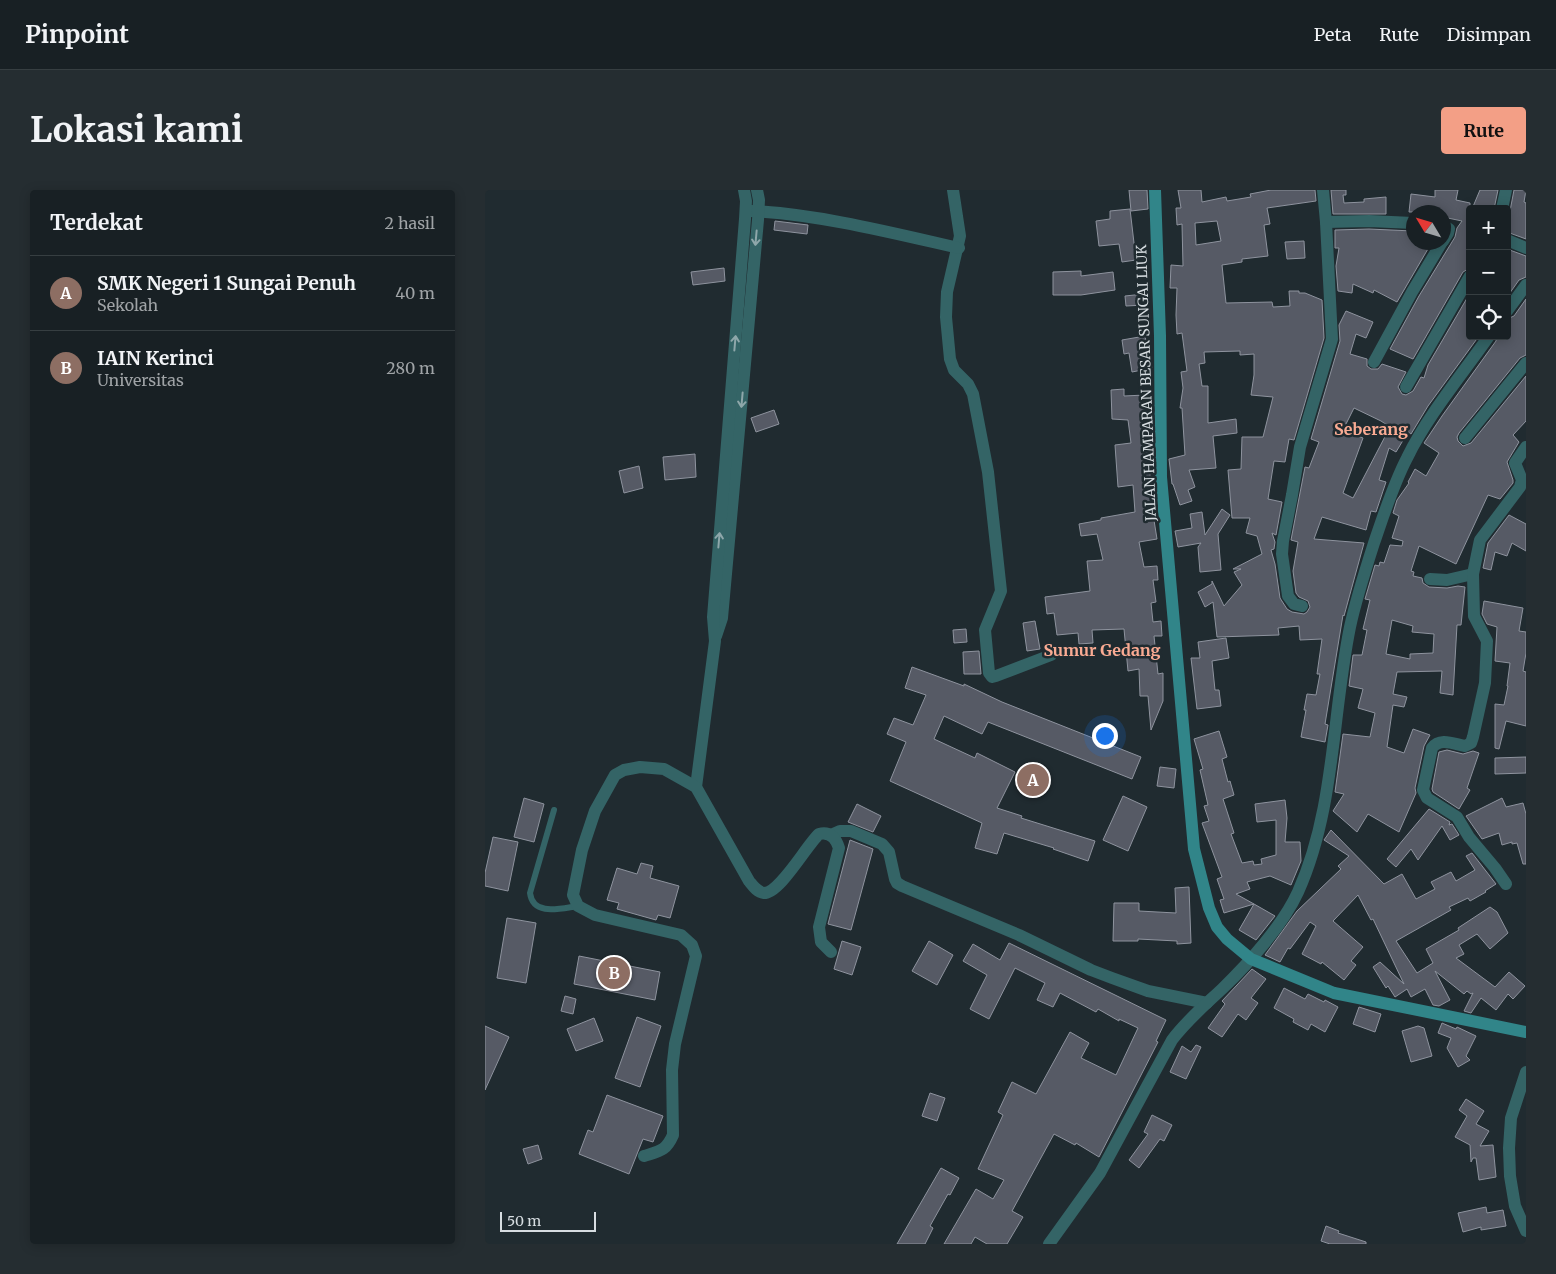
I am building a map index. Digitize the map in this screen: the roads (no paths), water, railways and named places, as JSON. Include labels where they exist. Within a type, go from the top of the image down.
[{"type":"street","points":[[696,787],[715,641],[713,617],[752,211],[744,190]]},
{"type":"street","points":[[752,211],[759,200],[757,190]]},
{"type":"street","points":[[953,190],[960,236],[959,248],[947,292],[946,317],[950,359],[954,370],[968,384],[973,394],[988,472],[1001,591],[985,630],[989,673],[992,677],[996,676],[1051,655]]},
{"type":"street","name":"JALAN HAMPARAN BESAR SUNGAI LIUK","points":[[1156,190],[1161,477],[1194,849],[1209,908],[1217,927],[1227,939],[1251,959],[1334,993],[1526,1032]]},
{"type":"street","points":[[1301,606],[1294,604],[1288,596],[1282,554],[1300,447],[1332,339],[1327,222],[1323,190]]},
{"type":"street","points":[[1503,205],[1506,190]]},
{"type":"street","points":[[752,211],[817,219],[894,233],[959,248]]},
{"type":"street","points":[[1327,222],[1406,223]]},
{"type":"street","points":[[1511,242],[1526,248]]},
{"type":"street","points":[[1374,362],[1412,292],[1438,250]]},
{"type":"street","points":[[1406,387],[1466,283]]},
{"type":"street","points":[[1511,306],[1526,285]]},
{"type":"street","points":[[1049,1244],[1100,1173],[1172,1040],[1183,1026],[1251,959],[1293,902],[1310,865],[1321,828],[1350,628],[1362,581],[1390,496],[1407,457],[1427,423],[1486,340]]},
{"type":"street","points":[[1465,438],[1526,363]]},
{"type":"street","points":[[1506,884],[1469,837],[1457,817],[1427,798],[1423,790],[1432,748],[1435,744],[1442,742],[1465,746],[1471,743],[1485,683],[1487,641],[1474,616],[1473,574],[1481,540],[1520,487],[1522,480],[1515,463],[1526,448]]},
{"type":"street","points":[[1430,579],[1447,580],[1473,574]]},
{"type":"street","points":[[645,1156],[663,1151],[673,1135],[672,1070],[675,1044],[696,956],[693,945],[681,935],[595,915],[578,906],[573,896],[582,850],[595,810],[615,775],[624,770],[641,768],[664,769],[696,787],[749,881],[755,889],[761,892],[767,893],[781,882],[819,834],[831,835],[837,840],[839,848],[819,927],[821,942],[831,952]]},
{"type":"street","points":[[831,835],[840,831],[851,831],[882,844],[889,852],[895,879],[902,886],[1019,935],[1091,970],[1148,990],[1207,1004]]},
{"type":"street","points":[[1526,1072],[1511,1118],[1509,1148],[1510,1176],[1515,1206],[1526,1231]]},
{"type":"lane","points":[[555,810],[530,893],[531,898],[534,904],[546,910],[578,906]]},
{"type":"place","name":"SMK Negeri 1 Sungai Penuh","points":[[1033,780]]},
{"type":"place","name":"IAIN Kerinci","points":[[614,973]]},
{"type":"district","name":"Seberang","points":[[1371,429]]},
{"type":"district","name":"Sumur Gedang","points":[[1102,650]]}]
